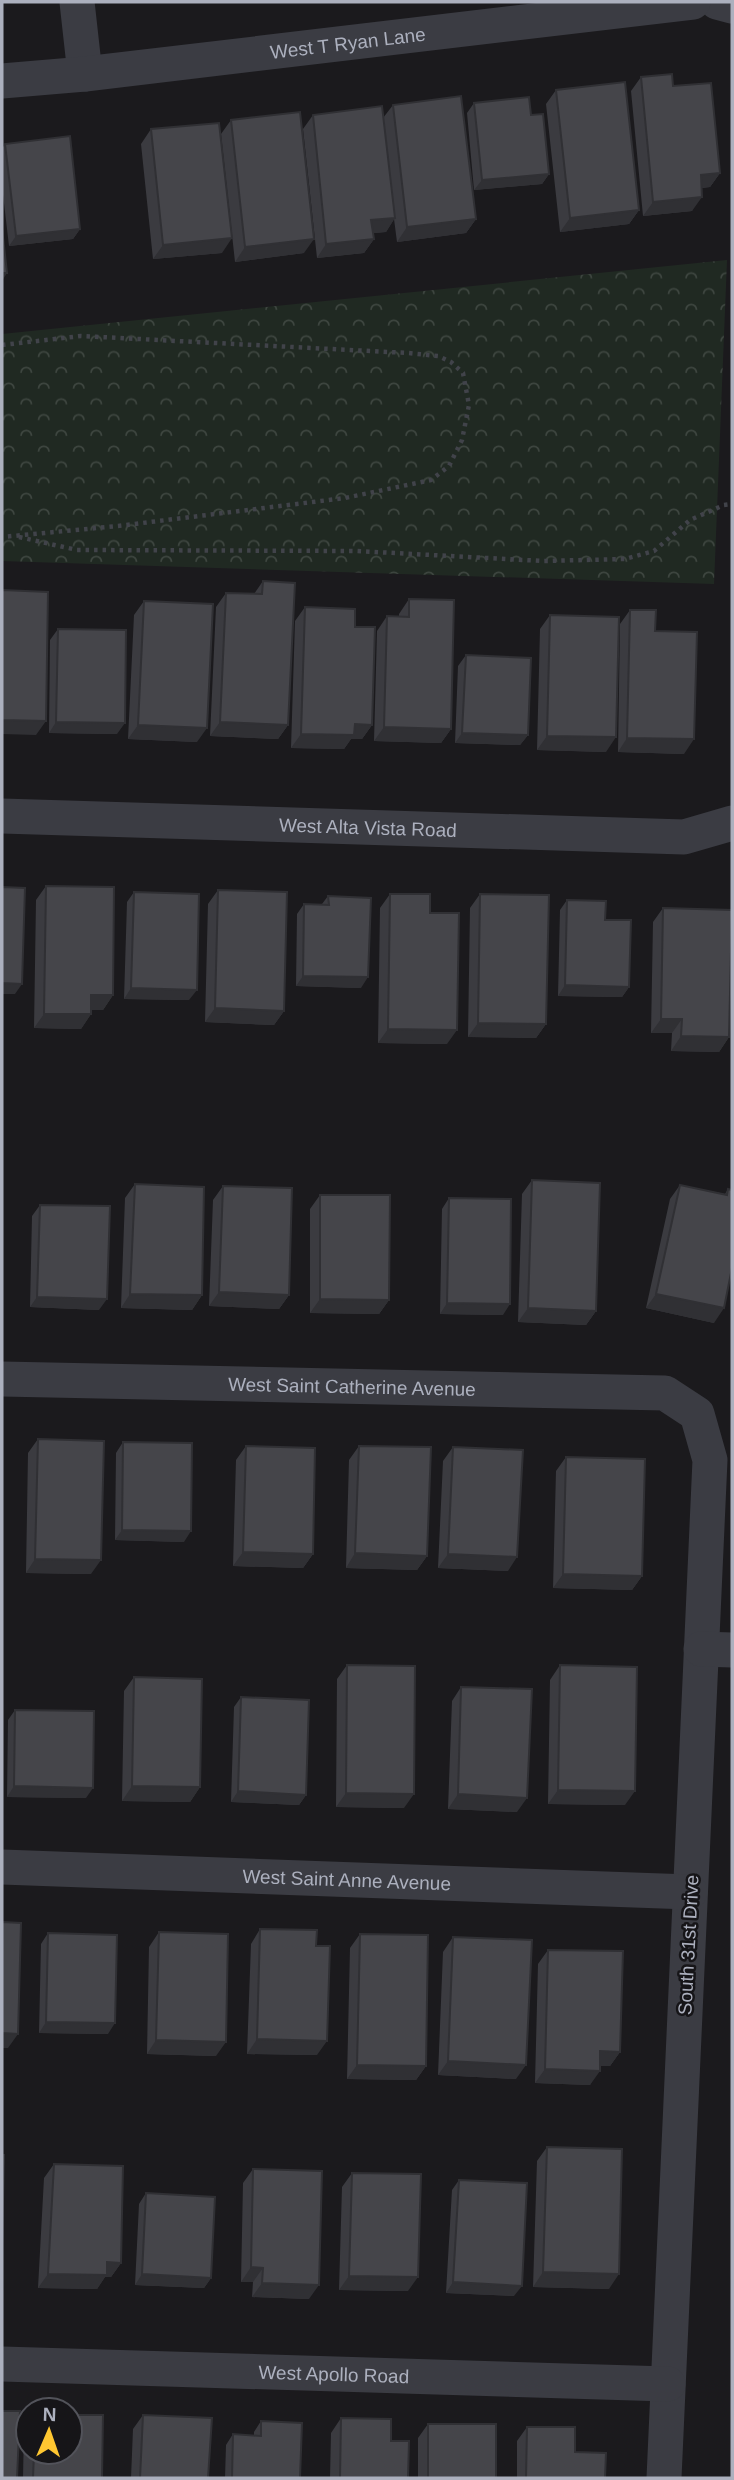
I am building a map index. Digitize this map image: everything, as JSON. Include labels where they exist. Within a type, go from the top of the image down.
[{"type":"street","points":[[77,2],[85,74]]},
{"type":"street","name":"West T Ryan Lane","points":[[2,81],[85,74],[693,2]]},
{"type":"street","points":[[717,2],[732,6]]},
{"type":"street","name":"West Alta Vista Road","points":[[2,816],[684,837],[732,824]]},
{"type":"street","name":"West Saint Catherine Avenue","points":[[2,1379],[665,1393],[697,1414]]},
{"type":"street","name":"South 31st Drive","points":[[664,2478],[690,1892],[716,1650],[710,1460],[697,1414]]},
{"type":"street","name":"West Saint Anne Avenue","points":[[2,1867],[690,1892]]},
{"type":"street","name":"West Apollo Road","points":[[2,2364],[668,2384]]},
{"type":"path","points":[[2,345],[81,336],[438,356],[451,362],[463,373],[469,405],[462,440],[449,466],[430,480],[345,498],[118,526],[2,537]]},
{"type":"path","points":[[15,536],[77,550],[357,551],[543,561],[625,559],[654,551],[690,520],[732,504]]},
{"type":"green space","points":[[727,260],[714,584],[2,561],[2,334]]},
{"type":"building","points":[[672,74],[673,86],[711,83],[720,173],[701,175],[702,197],[653,202],[641,77]]},
{"type":"building","points":[[625,82],[639,210],[570,218],[556,90]]},
{"type":"building","points":[[461,96],[476,219],[407,227],[393,105]]},
{"type":"building","points":[[529,97],[531,115],[543,114],[549,174],[482,180],[474,103]]},
{"type":"building","points":[[382,106],[395,218],[371,220],[374,239],[326,244],[313,115]]},
{"type":"building","points":[[300,112],[314,239],[245,247],[231,120]]},
{"type":"building","points":[[219,123],[232,238],[163,245],[151,129]]},
{"type":"building","points":[[70,136],[80,229],[16,236],[5,144]]},
{"type":"building","points":[[2,228],[7,273],[2,273]]},
{"type":"building","points":[[263,581],[295,583],[288,725],[220,722],[226,593],[262,594]]},
{"type":"building","points":[[2,590],[48,592],[46,721],[2,720]]},
{"type":"building","points":[[409,599],[454,600],[451,729],[384,727],[387,616],[409,617]]},
{"type":"building","points":[[144,601],[213,604],[207,728],[138,725]]},
{"type":"building","points":[[305,607],[355,609],[355,627],[375,627],[372,725],[355,724],[354,735],[301,734]]},
{"type":"building","points":[[630,610],[656,610],[655,631],[697,632],[694,739],[627,738]]},
{"type":"building","points":[[550,615],[619,617],[616,737],[547,736]]},
{"type":"building","points":[[58,629],[126,630],[125,723],[56,722]]},
{"type":"building","points":[[466,655],[531,658],[528,735],[462,733]]},
{"type":"building","points":[[46,886],[114,887],[113,995],[91,995],[91,1014],[44,1014]]},
{"type":"building","points":[[2,887],[25,888],[22,984],[2,983]]},
{"type":"building","points":[[218,890],[287,892],[284,1011],[215,1008]]},
{"type":"building","points":[[134,892],[199,894],[197,990],[131,988]]},
{"type":"building","points":[[390,894],[430,894],[430,913],[459,913],[457,1030],[388,1029]]},
{"type":"building","points":[[480,894],[549,895],[546,1024],[478,1023]]},
{"type":"building","points":[[328,896],[371,898],[368,977],[303,976],[304,904],[329,905]]},
{"type":"building","points":[[567,900],[606,901],[605,920],[631,920],[629,987],[565,985]]},
{"type":"building","points":[[663,908],[732,910],[729,1037],[681,1036],[682,1019],[661,1019]]},
{"type":"building","points":[[532,1180],[600,1183],[596,1311],[528,1308]]},
{"type":"building","points":[[135,1184],[204,1187],[202,1295],[130,1294]]},
{"type":"building","points":[[680,1185],[727,1195],[728,1189],[732,1190],[732,1268],[724,1308],[656,1294]]},
{"type":"building","points":[[223,1186],[292,1188],[289,1295],[219,1292]]},
{"type":"building","points":[[320,1195],[390,1195],[389,1300],[320,1299]]},
{"type":"building","points":[[449,1198],[511,1199],[510,1304],[447,1303]]},
{"type":"building","points":[[40,1205],[110,1206],[107,1299],[37,1297]]},
{"type":"building","points":[[38,1439],[104,1441],[101,1560],[35,1559]]},
{"type":"building","points":[[123,1442],[192,1443],[191,1531],[122,1530]]},
{"type":"building","points":[[246,1446],[315,1448],[313,1554],[243,1552]]},
{"type":"building","points":[[359,1446],[431,1447],[427,1556],[355,1553]]},
{"type":"building","points":[[453,1447],[523,1450],[517,1557],[448,1554]]},
{"type":"building","points":[[566,1457],[645,1459],[642,1576],[563,1574]]},
{"type":"building","points":[[347,1665],[415,1666],[414,1794],[346,1793]]},
{"type":"building","points":[[560,1665],[637,1667],[635,1791],[558,1790]]},
{"type":"building","points":[[134,1677],[202,1679],[200,1787],[132,1786]]},
{"type":"building","points":[[461,1687],[532,1689],[527,1798],[458,1794]]},
{"type":"building","points":[[241,1697],[309,1700],[306,1795],[238,1791]]},
{"type":"building","points":[[15,1710],[94,1711],[93,1788],[14,1786]]},
{"type":"building","points":[[2,1922],[21,1923],[18,2034],[2,2033]]},
{"type":"building","points":[[260,1929],[317,1930],[316,1946],[330,1946],[327,2041],[257,2039]]},
{"type":"building","points":[[159,1932],[228,1934],[226,2042],[156,2040]]},
{"type":"building","points":[[48,1933],[117,1935],[115,2023],[46,2022]]},
{"type":"building","points":[[360,1934],[428,1935],[426,2066],[357,2065]]},
{"type":"building","points":[[453,1937],[532,1940],[526,2065],[448,2061]]},
{"type":"building","points":[[548,1950],[623,1951],[620,2052],[600,2051],[600,2071],[545,2069]]},
{"type":"building","points":[[547,2147],[622,2149],[619,2274],[543,2272]]},
{"type":"building","points":[[2,2155],[4,2155],[2,2247]]},
{"type":"building","points":[[54,2164],[123,2166],[121,2263],[107,2262],[107,2275],[48,2274]]},
{"type":"building","points":[[253,2169],[322,2171],[319,2285],[262,2283],[263,2268],[251,2267]]},
{"type":"building","points":[[352,2173],[421,2174],[418,2277],[349,2276]]},
{"type":"building","points":[[459,2180],[527,2183],[522,2286],[453,2282]]},
{"type":"building","points":[[146,2193],[215,2197],[211,2278],[142,2274]]},
{"type":"building","points":[[2,2411],[14,2411],[14,2466],[18,2466],[17,2478],[2,2478]]},
{"type":"building","points":[[84,2415],[103,2415],[102,2478],[33,2478],[33,2466],[84,2466]]},
{"type":"building","points":[[143,2415],[212,2418],[208,2478],[140,2478]]},
{"type":"building","points":[[341,2418],[391,2419],[391,2441],[409,2441],[408,2478],[340,2478]]},
{"type":"building","points":[[261,2421],[302,2423],[300,2478],[232,2478],[233,2434],[261,2436]]},
{"type":"building","points":[[428,2424],[496,2424],[496,2478],[428,2478]]},
{"type":"building","points":[[527,2427],[575,2427],[575,2452],[606,2453],[605,2478],[526,2478]]}]
